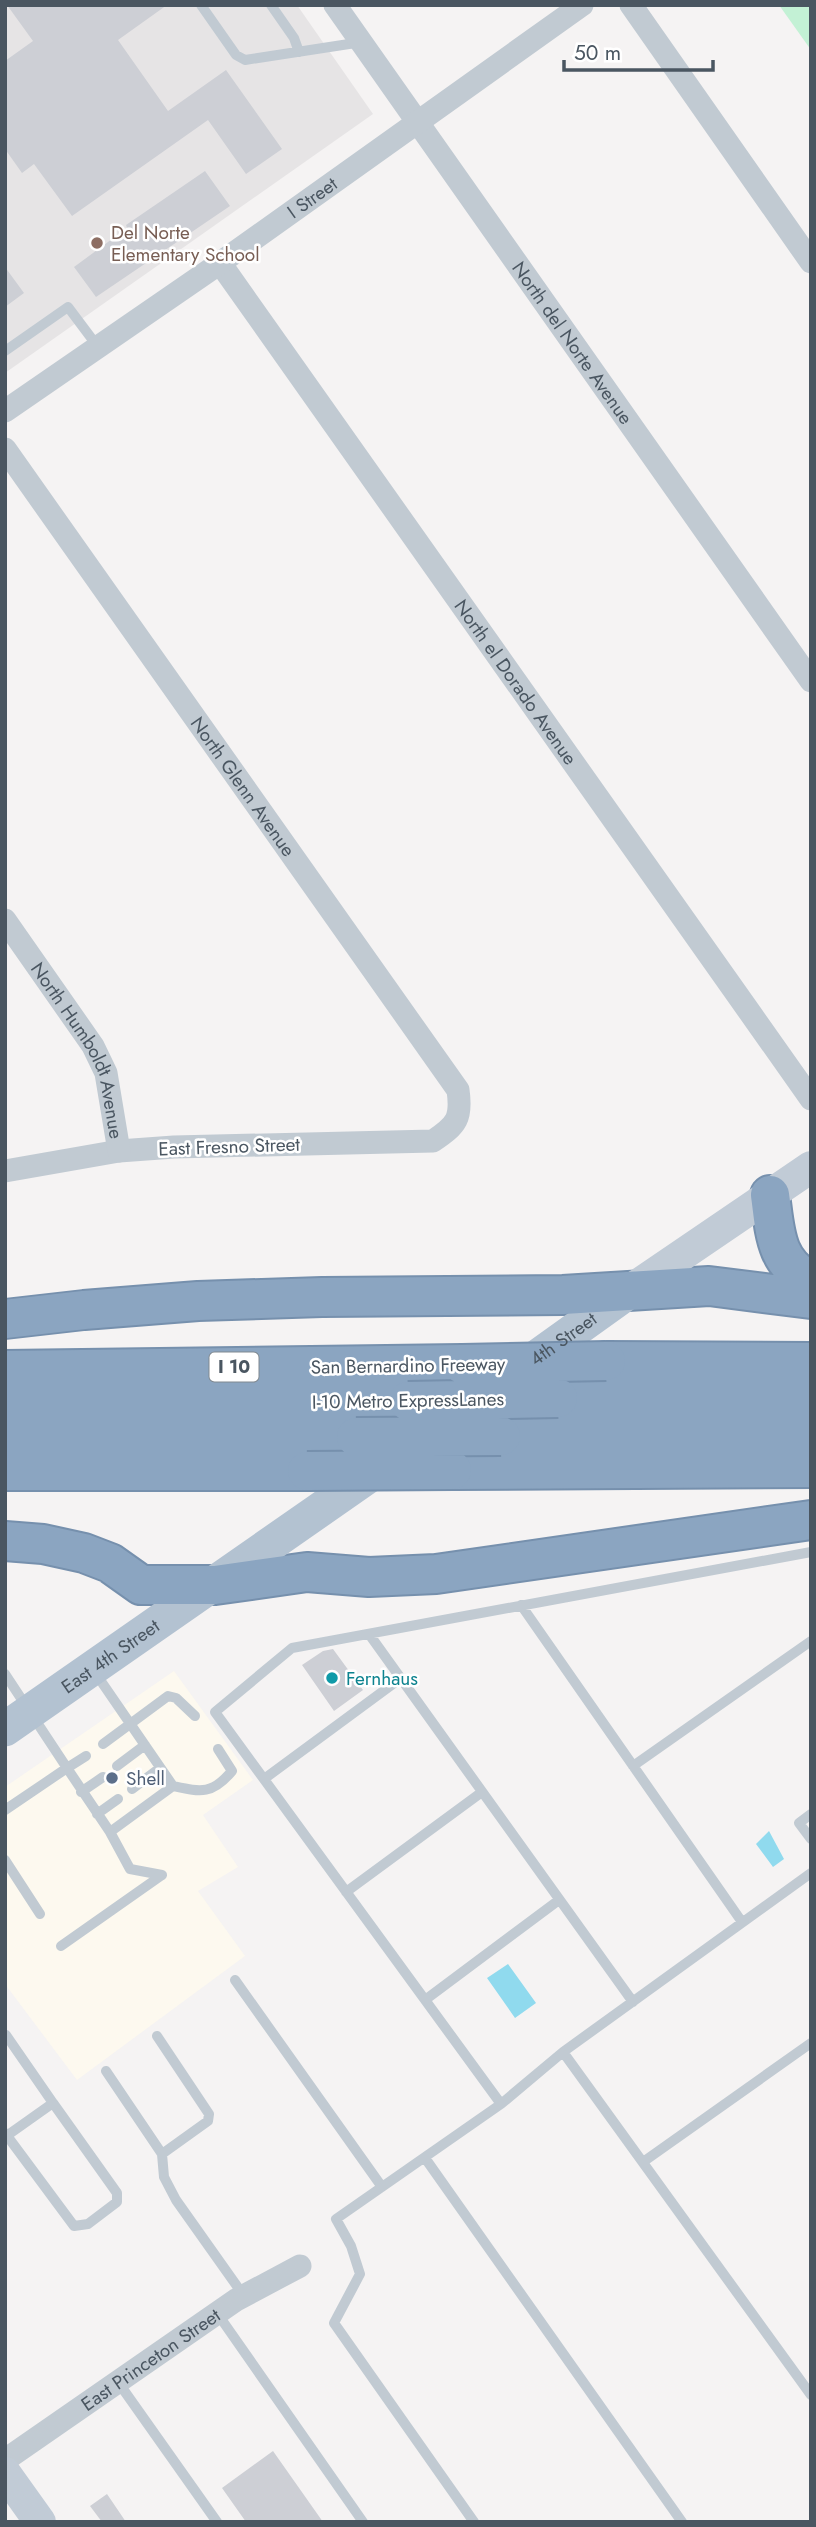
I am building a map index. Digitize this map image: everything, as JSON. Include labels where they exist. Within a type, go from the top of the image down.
[{"type":"highway","points":[[770,1195],[777,1246],[796,1272],[811,1281]]},
{"type":"highway","points":[[5,1319],[198,1300],[563,1295],[709,1286],[811,1299]]},
{"type":"highway","name":"San Bernardino Freeway","points":[[5,1370],[606,1361],[811,1362]]},
{"type":"highway","name":"I-10 Metro ExpressLanes","points":[[5,1403],[811,1396]]},
{"type":"highway","name":"I-10 Metro ExpressLanes","points":[[5,1437],[811,1433]]},
{"type":"highway","points":[[5,1471],[811,1468]]},
{"type":"highway","points":[[5,1541],[43,1544],[84,1553],[110,1563],[141,1585],[215,1585],[307,1572],[369,1577],[436,1574],[811,1520]]},
{"type":"main road","name":"4th Street","points":[[215,1585],[632,1289],[811,1167]]},
{"type":"main road","name":"East 4th Street","points":[[18,1720],[215,1585]]},
{"type":"main road","points":[[5,2473],[40,2522]]},
{"type":"street","name":"North del Norte Avenue","points":[[335,5],[811,681]]},
{"type":"street","name":"I Street","points":[[5,411],[220,263],[582,5]]},
{"type":"street","points":[[631,5],[811,262]]},
{"type":"street","name":"North el Dorado Avenue","points":[[220,263],[811,1099]]},
{"type":"street","name":"North Glenn Avenue","points":[[5,449],[458,1090],[461,1111],[451,1129]]},
{"type":"street","name":"North Humboldt Avenue","points":[[5,919],[93,1046],[106,1073],[120,1151]]},
{"type":"street","name":"East Fresno Street","points":[[5,1171],[120,1151],[174,1147],[433,1141],[451,1129]]},
{"type":"street","name":"East Princeton Street","points":[[5,2460],[217,2313],[300,2266]]},
{"type":"lane","points":[[201,5],[241,58],[362,42]]},
{"type":"lane","points":[[271,5],[294,38],[299,52]]},
{"type":"lane","points":[[5,351],[68,307],[98,347]]},
{"type":"lane","points":[[501,2104],[215,1712],[292,1648],[811,1552]]},
{"type":"lane","points":[[521,1605],[742,1922]]},
{"type":"lane","points":[[369,1634],[633,2001]]},
{"type":"lane","points":[[633,1766],[811,1641]]},
{"type":"lane","points":[[93,1669],[173,1786],[202,1792],[221,1784],[232,1771],[218,1749]]},
{"type":"lane","points":[[5,1674],[18,1720],[67,1768],[110,1832],[130,1869],[162,1875],[61,1946]]},
{"type":"lane","points":[[264,1779],[401,1678]]},
{"type":"lane","points":[[103,1744],[168,1696],[176,1698],[195,1716]]},
{"type":"lane","points":[[117,1766],[145,1745]]},
{"type":"lane","points":[[5,1810],[86,1756]]},
{"type":"lane","points":[[132,1789],[160,1768]]},
{"type":"lane","points":[[81,1792],[103,1777]]},
{"type":"lane","points":[[110,1832],[173,1786]]},
{"type":"lane","points":[[346,1892],[482,1793]]},
{"type":"lane","points":[[97,1814],[118,1799]]},
{"type":"lane","points":[[811,1814],[799,1823],[811,1839]]},
{"type":"lane","points":[[5,1860],[40,1914]]},
{"type":"lane","points":[[474,2522],[334,2323],[360,2274],[351,2246],[336,2219],[501,2104],[563,2052],[811,1873]]},
{"type":"lane","points":[[425,2000],[559,1900]]},
{"type":"lane","points":[[235,1980],[382,2187]]},
{"type":"lane","points":[[6,2035],[117,2193],[117,2203],[88,2224],[74,2226],[6,2135],[53,2103]]},
{"type":"lane","points":[[157,2036],[209,2114],[208,2121],[162,2154]]},
{"type":"lane","points":[[643,2162],[811,2043]]},
{"type":"lane","points":[[563,2052],[811,2395]]},
{"type":"lane","points":[[106,2071],[162,2154],[164,2177],[176,2200],[244,2296]]},
{"type":"lane","points":[[425,2158],[681,2522]]},
{"type":"lane","points":[[217,2313],[363,2522]]},
{"type":"lane","points":[[118,2382],[218,2522]]},
{"type":"shaded area","name":"Del Norte Elementary School","points":[[5,5],[297,5],[373,114],[5,373]]},
{"type":"shaded area","points":[[174,1671],[253,1780],[203,1815],[238,1867],[198,1891],[245,1956],[77,2080],[5,1984],[5,1787]]},
{"type":"green space","points":[[779,5],[811,5],[811,50]]},
{"type":"water","points":[[769,1831],[784,1859],[773,1867],[756,1844]]},
{"type":"water","points":[[508,1964],[536,2003],[515,2018],[487,1978]]},
{"type":"building","points":[[7,5],[167,5],[118,40],[168,111],[226,70],[282,149],[246,174],[208,120],[72,216],[34,164],[22,173],[5,149],[5,61],[33,41]]},
{"type":"building","points":[[205,171],[230,206],[96,297],[74,267],[127,228],[126,225]]},
{"type":"building","points":[[5,267],[24,293],[5,307]]},
{"type":"building","name":"Fernhaus","points":[[333,1649],[363,1690],[334,1711],[302,1665],[323,1651]]},
{"type":"building","points":[[273,2451],[323,2522],[246,2522],[222,2488]]},
{"type":"building","points":[[107,2494],[126,2522],[102,2522],[90,2506]]},
{"type":"place","name":"Del Norte Elementary School","points":[[97,243]]},
{"type":"place","name":"Fernhaus","points":[[332,1678]]},
{"type":"place","name":"Shell","points":[[112,1778]]}]
